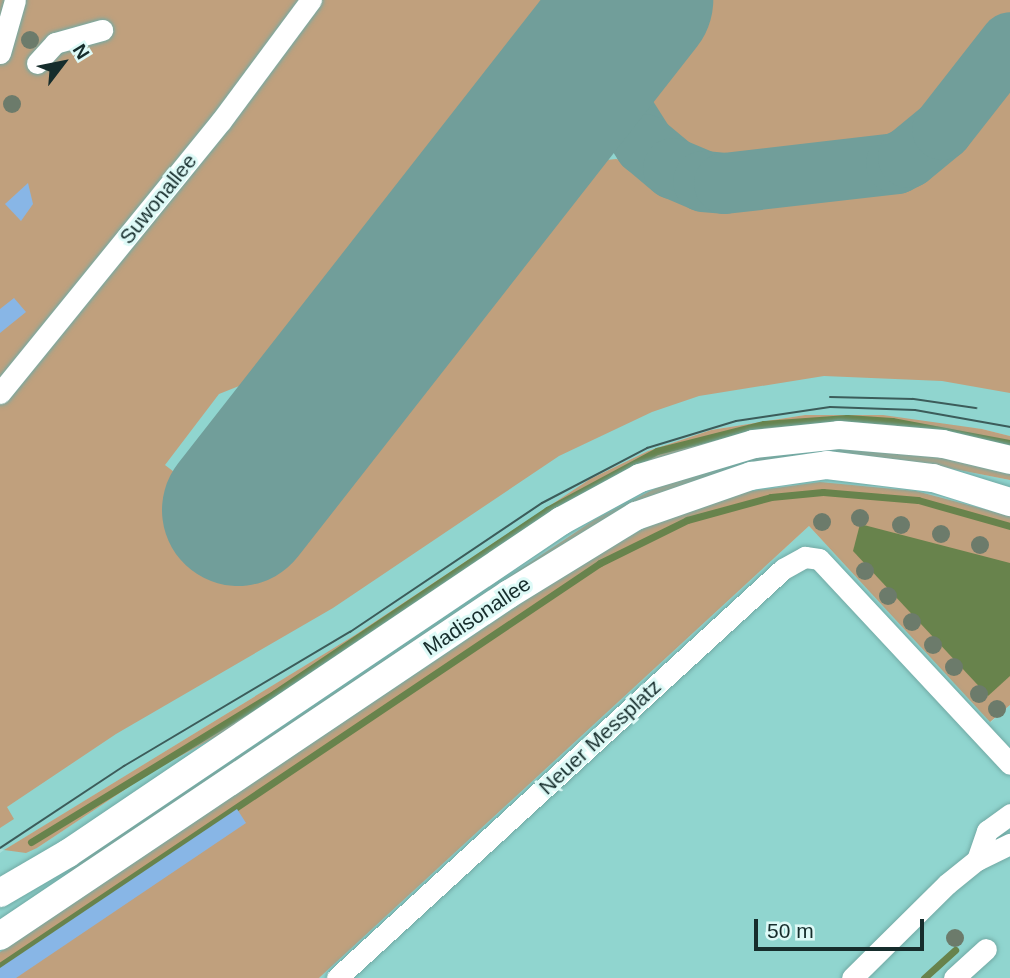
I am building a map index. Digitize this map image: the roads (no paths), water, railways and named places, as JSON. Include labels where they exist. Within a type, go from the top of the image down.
[{"type":"main road","name":"Madisonallee","points":[[1,891],[67,854],[561,521],[640,478],[754,444],[839,435],[932,442],[1010,460]]},
{"type":"main road","name":"Madisonallee","points":[[11,929],[509,594],[636,516],[751,475],[827,465],[933,478],[1010,502]]},
{"type":"street","points":[[0,53],[15,0]]},
{"type":"street","name":"Suwonallee","points":[[0,393],[7,371],[221,121],[311,0]]},
{"type":"street","points":[[37,63],[55,43],[102,30]]},
{"type":"street","name":"Neuer Messplatz","points":[[337,978],[783,569],[805,557],[819,559],[1010,764]]},
{"type":"street","points":[[977,860],[987,831],[1010,814]]},
{"type":"street","points":[[852,978],[880,947],[977,860],[1010,844]]},
{"type":"street","points":[[1,891],[11,929]]},
{"type":"street","points":[[954,978],[986,949]]},
{"type":"waterway","points":[[31,842],[275,693],[547,510],[657,451],[764,424],[847,418],[892,421],[1010,443]]},
{"type":"waterway","points":[[0,966],[600,563],[687,520],[771,497],[823,492],[918,500],[1010,526]]},
{"type":"waterway","points":[[924,978],[955,950]]},
{"type":"tram line","points":[[830,397],[913,399],[976,408]]},
{"type":"tram line","points":[[0,848],[124,766],[350,632],[542,503],[647,448],[736,421],[830,407],[915,410],[1010,427]]}]
